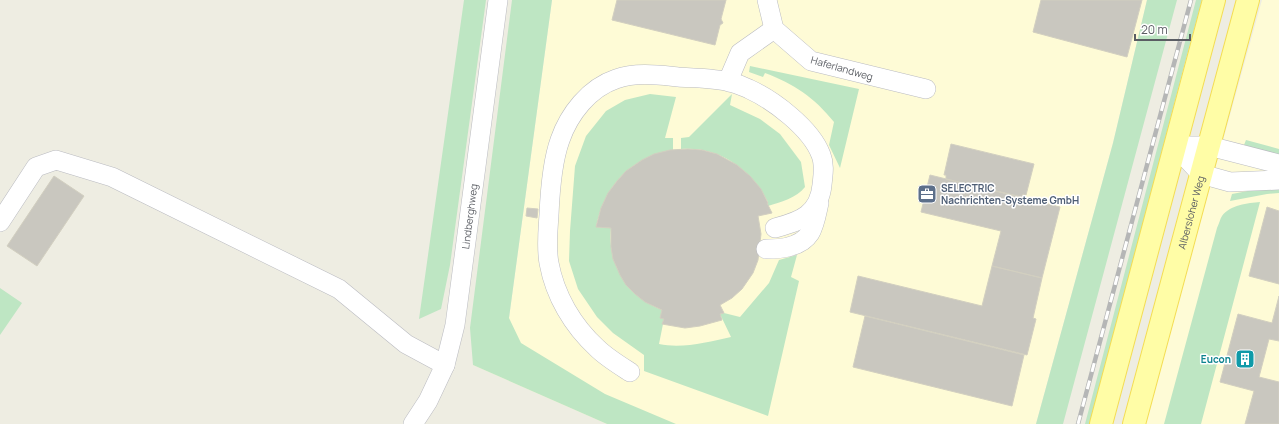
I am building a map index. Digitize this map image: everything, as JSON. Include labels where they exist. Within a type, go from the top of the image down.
[{"type":"main road","points":[[1102,424],[1214,0]]},
{"type":"main road","name":"Albersloher Weg","points":[[1134,424],[1248,0]]},
{"type":"street","name":"Lindberghweg","points":[[413,424],[428,401],[445,365],[455,325],[498,0]]},
{"type":"street","points":[[728,81],[740,53],[774,29],[768,0]]},
{"type":"street","name":"Haferlandweg","points":[[774,29],[811,61],[926,89]]},
{"type":"street","points":[[630,372],[598,349],[575,325],[559,297],[549,263],[548,231],[550,192],[556,154],[560,140],[576,110],[588,96],[601,86],[616,78],[631,75],[646,74],[728,81],[749,89],[768,99],[791,116],[821,154],[824,169],[821,192],[816,218],[806,239],[801,243],[782,249],[766,249]]},
{"type":"street","points":[[1175,146],[1209,146],[1279,164]]},
{"type":"street","points":[[1175,146],[1201,174],[1230,182],[1279,180]]},
{"type":"street","points":[[3,211],[36,168],[56,160],[112,177],[339,289],[406,344],[445,365]]},
{"type":"street","points":[[775,228],[805,217],[813,210],[821,192]]},
{"type":"shaded area","points":[[552,0],[1147,0],[1113,143],[1036,424],[607,424],[473,365],[509,318]]},
{"type":"shaded area","points":[[1262,0],[1279,0],[1279,424],[1144,424]]},
{"type":"green space","points":[[464,0],[486,0],[450,265],[441,309],[419,319]]},
{"type":"green space","points":[[512,0],[552,0],[509,318],[521,343],[605,394],[676,424],[607,424],[473,365],[470,328]]},
{"type":"green space","points":[[1147,0],[1177,0],[1063,424],[1036,424],[1113,143]]},
{"type":"green space","points":[[1196,0],[1202,0],[1092,424],[1085,424]]},
{"type":"green space","points":[[750,66],[859,89],[840,168],[829,145],[834,122],[819,105],[803,92],[785,82],[765,73],[763,77],[749,72]]},
{"type":"green space","points":[[650,94],[676,97],[665,138],[673,138],[673,150],[657,154],[644,160],[631,167],[621,176],[605,199],[596,227],[611,228],[612,255],[622,278],[639,297],[662,310],[664,319],[659,344],[677,346],[731,337],[720,314],[724,313],[740,317],[769,283],[779,260],[797,255],[791,277],[799,281],[768,416],[644,371],[644,355],[613,333],[597,317],[578,289],[569,261],[570,231],[575,166],[586,136],[606,111],[625,100]]},
{"type":"green space","points":[[732,94],[730,105],[760,119],[780,134],[801,162],[805,187],[798,194],[768,206],[768,202],[761,190],[752,179],[732,162],[709,151],[681,149],[681,138],[689,137]]},
{"type":"green space","points":[[1246,140],[1279,149],[1279,155],[1244,145]]},
{"type":"green space","points":[[1279,188],[1279,193],[1230,201],[1232,194],[1253,190]]},
{"type":"green space","points":[[1260,202],[1201,424],[1164,424],[1217,228],[1222,216],[1225,212],[1234,207]]},
{"type":"green space","points":[[0,288],[22,303],[0,335]]},
{"type":"building","points":[[617,0],[726,0],[721,19],[723,23],[720,25],[715,45],[612,20]]},
{"type":"building","points":[[1041,0],[1142,0],[1127,57],[1033,32]]},
{"type":"building","points":[[951,144],[1034,164],[1026,195],[1023,194],[1022,197],[946,179],[946,175],[944,175]]},
{"type":"building","points":[[670,150],[702,150],[717,154],[737,165],[750,176],[761,189],[772,213],[758,216],[761,234],[758,260],[753,273],[742,289],[732,298],[720,305],[724,313],[720,314],[722,320],[700,326],[685,328],[662,324],[664,319],[660,318],[662,310],[645,302],[626,285],[613,259],[611,247],[611,228],[596,227],[601,208],[608,193],[626,171],[654,154]]},
{"type":"building","points":[[930,175],[1060,207],[1042,278],[992,266],[1001,231],[921,212]]},
{"type":"building","points":[[54,176],[84,196],[37,266],[7,246]]},
{"type":"building","points":[[1267,207],[1279,211],[1279,284],[1249,276]]},
{"type":"building","points":[[527,208],[538,209],[537,218],[526,216]]},
{"type":"building","points":[[992,266],[1042,278],[1033,318],[1036,319],[1027,355],[850,312],[858,276],[982,306]]},
{"type":"building","name":"Eucon","points":[[1279,296],[1279,341],[1269,339],[1259,377],[1279,382],[1279,424],[1245,424],[1254,391],[1220,382],[1238,314],[1272,323]]},
{"type":"building","points":[[865,316],[1024,355],[1012,406],[853,367]]},
{"type":"railway","points":[[1078,424],[1191,0]]},
{"type":"place","name":"SELECTRIC Nachrichten-Systeme GmbH","points":[[927,194]]},
{"type":"place","name":"Eucon","points":[[1245,359]]}]
